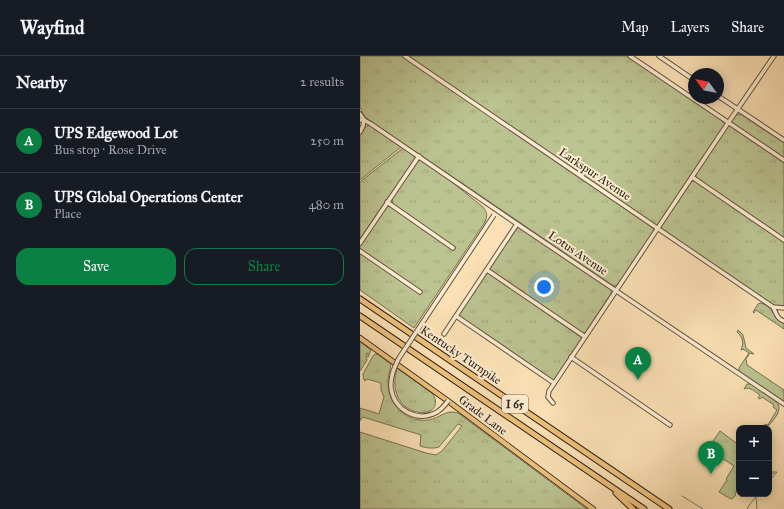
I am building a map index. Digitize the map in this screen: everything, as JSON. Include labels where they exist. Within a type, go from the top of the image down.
[{"type":"highway","name":"Kentucky Turnpike","points":[[360,299],[669,509]]},
{"type":"highway","name":"I 65","points":[[360,316],[644,509]]},
{"type":"highway","points":[[603,482],[633,509]]},
{"type":"main road","name":"Grade Lane","points":[[360,338],[448,401],[593,509]]},
{"type":"street","name":"Larkspur Avenue","points":[[405,56],[773,307],[778,316],[784,321]]},
{"type":"street","points":[[630,56],[784,160]]},
{"type":"street","points":[[659,56],[688,76]]},
{"type":"street","points":[[553,403],[548,397],[549,390],[773,57],[767,56]]},
{"type":"street","points":[[724,100],[784,139]]},
{"type":"street","points":[[360,114],[363,126],[360,132]]},
{"type":"street","name":"Lotus Avenue","points":[[362,120],[419,156],[784,404]]},
{"type":"street","points":[[360,243],[419,156]]},
{"type":"street","points":[[692,177],[784,240]]},
{"type":"street","points":[[387,202],[453,248]]},
{"type":"street","points":[[448,401],[438,412],[420,417],[402,408],[395,400],[392,389],[394,367],[497,210]]},
{"type":"street","points":[[444,334],[518,224]]},
{"type":"street","points":[[360,251],[420,292]]},
{"type":"street","points":[[487,270],[584,336]]},
{"type":"street","name":"Larkspur Avenue","points":[[773,307],[784,308]]},
{"type":"street","points":[[456,316],[554,383]]},
{"type":"street","points":[[571,357],[670,425]]},
{"type":"green space","points":[[360,56],[402,56],[653,228],[654,231],[618,284],[615,286],[612,285],[366,118],[360,107]]},
{"type":"green space","points":[[407,56],[627,56],[688,97],[688,104],[699,104],[726,122],[656,226]]},
{"type":"green space","points":[[738,114],[742,115],[784,143],[784,159],[732,123],[731,121]]},
{"type":"green space","points":[[369,125],[401,147],[360,180],[360,134],[364,128]]},
{"type":"green space","points":[[728,125],[784,163],[784,238],[696,177],[696,173]]},
{"type":"green space","points":[[403,148],[414,155],[415,159],[360,239],[360,182]]},
{"type":"green space","points":[[419,160],[447,178],[483,207],[487,215],[485,222],[414,328],[360,290],[360,253],[364,252],[360,248],[360,245],[386,207],[390,206],[453,249],[455,247],[393,204],[392,198]]},
{"type":"green space","points":[[694,181],[784,241],[784,307],[776,306],[768,302],[660,228],[691,182]]},
{"type":"green space","points":[[518,227],[611,290],[610,295],[585,333],[582,333],[489,269]]},
{"type":"green space","points":[[486,273],[582,338],[554,380],[551,380],[459,316]]},
{"type":"green space","points":[[761,303],[769,307],[778,319],[784,323],[784,329],[756,310],[754,313],[753,312],[758,304]]},
{"type":"green space","points":[[738,330],[743,335],[746,348],[754,354],[750,353],[746,359],[747,365],[784,390],[784,402],[739,372],[739,368],[749,353],[743,349],[741,350],[742,340],[741,336],[737,332]]},
{"type":"green space","points":[[360,342],[371,350],[368,357],[367,353],[367,360],[360,371]]},
{"type":"green space","points":[[375,354],[391,364],[388,381],[389,391],[391,398],[400,411],[413,419],[421,420],[433,419],[450,412],[458,413],[587,509],[360,509],[360,432],[436,455],[442,451],[462,426],[458,424],[439,447],[429,448],[420,446],[421,435],[363,417],[360,421],[360,408],[379,414],[384,397],[381,390],[381,383],[367,379],[365,381],[364,380],[363,374]]},
{"type":"green space","points":[[397,368],[433,394],[435,403],[432,410],[415,412],[406,407],[399,398],[395,386]]},
{"type":"green space","points":[[747,384],[751,384],[777,402],[779,408],[777,415],[769,425],[777,410],[773,407],[774,405],[762,397],[760,399],[758,398],[760,395],[752,390],[748,388],[744,389]]},
{"type":"green space","points":[[720,431],[736,443],[736,492],[732,499],[719,492],[734,466],[713,452],[713,450],[715,451],[717,449],[711,444]]},
{"type":"waterway","points":[[772,472],[777,472],[772,478]]},
{"type":"waterway","points":[[682,496],[703,509]]},
{"type":"waterway","points":[[756,497],[757,509]]},
{"type":"waterway","points":[[747,509],[756,497]]},
{"type":"place","name":"UPS Edgewood Lot","points":[[638,380]]},
{"type":"place","name":"UPS Global Operations Center","points":[[711,474]]}]
